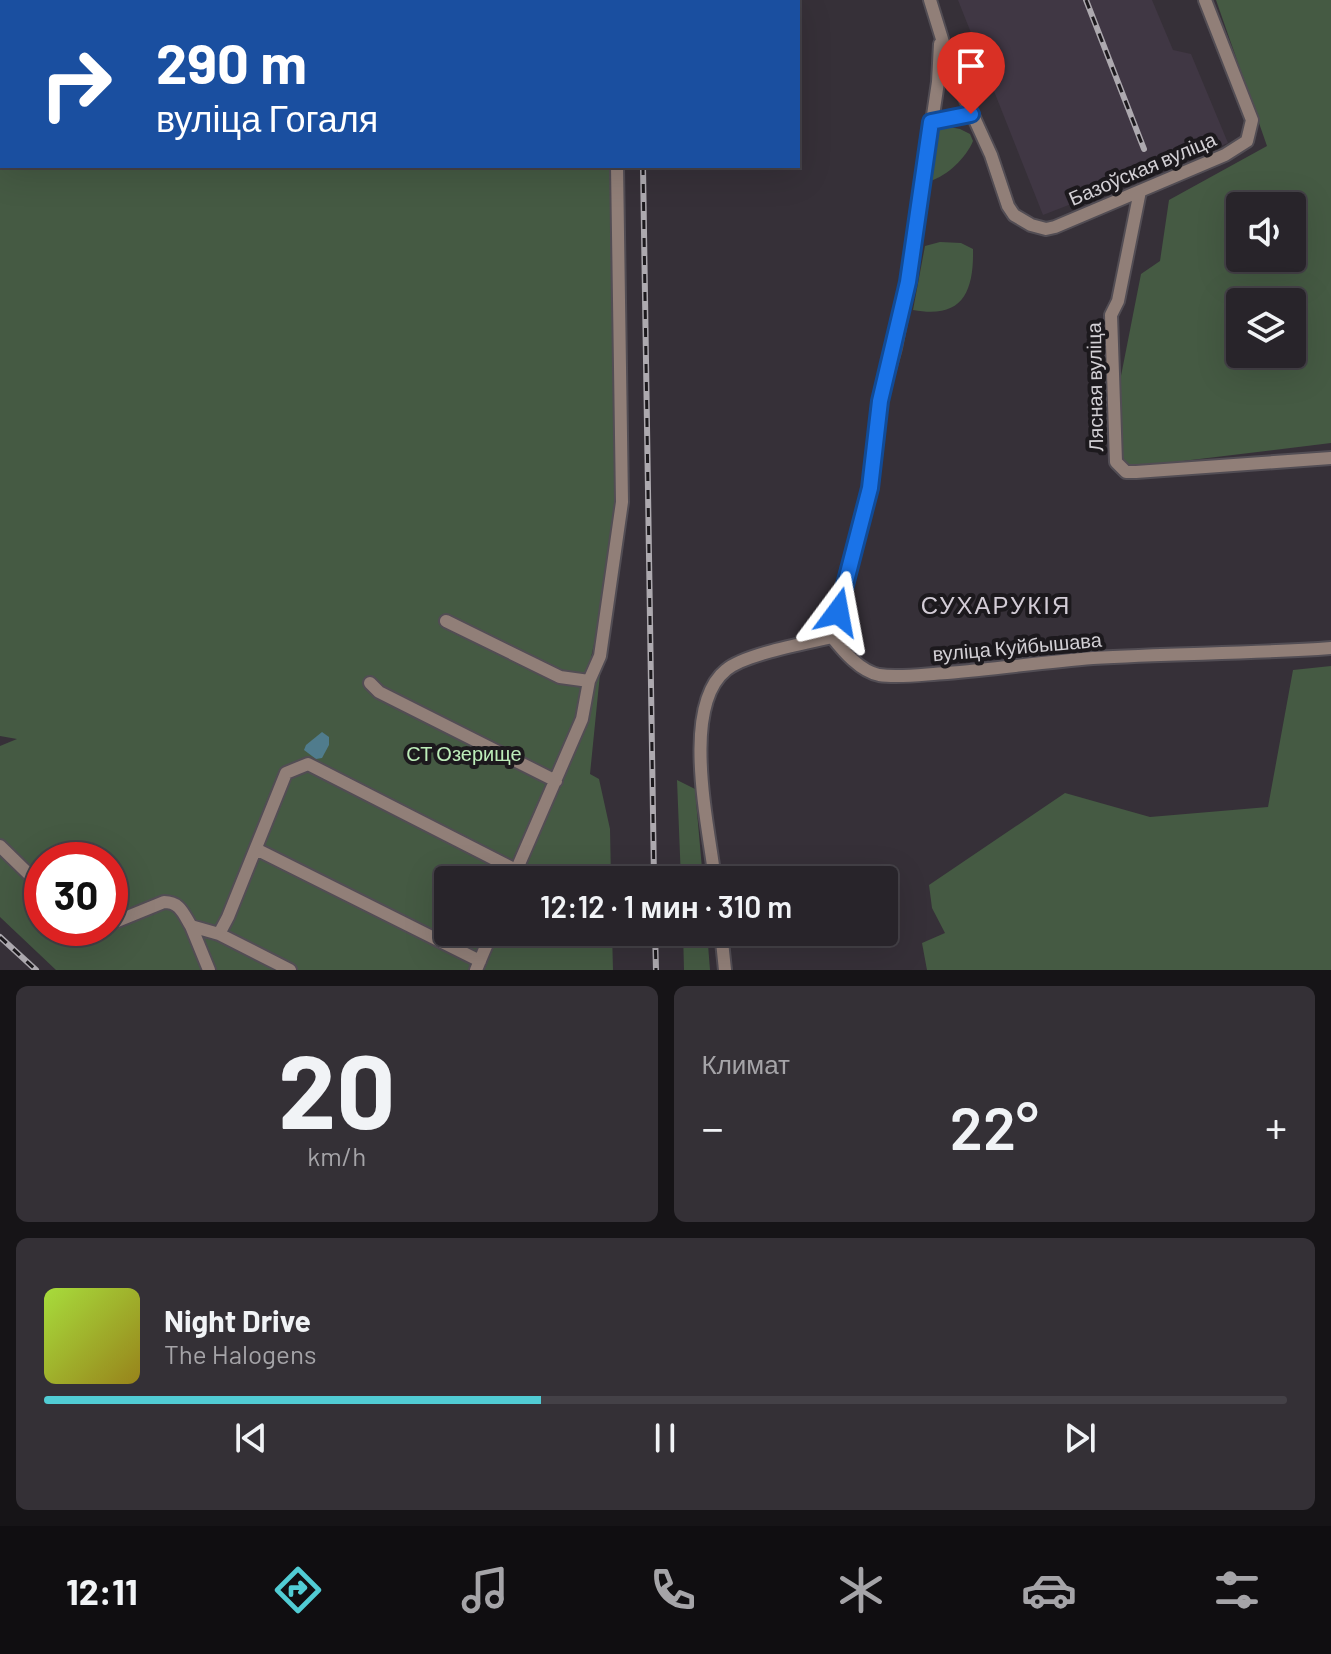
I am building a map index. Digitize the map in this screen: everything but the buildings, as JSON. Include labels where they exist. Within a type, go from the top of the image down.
[{"type":"street","name":"Базоўская вуліца","points":[[930,0],[950,65],[991,155],[1008,206],[1014,215],[1046,229],[1225,155],[1247,141],[1252,120],[1205,0]]},
{"type":"street","points":[[713,866],[699,746],[704,707],[726,670],[773,651],[832,637],[870,488],[880,401],[908,282],[938,82],[940,32]]},
{"type":"street","points":[[931,122],[971,114]]},
{"type":"street","points":[[518,866],[582,719],[600,656],[622,502],[617,168]]},
{"type":"street","name":"Лясная вуліца","points":[[1140,191],[1118,301],[1111,315],[1116,462],[1126,472],[1136,472],[1331,458]]},
{"type":"street","points":[[446,621],[560,677],[592,677]]},
{"type":"street","name":"вуліца Куйбышава","points":[[832,637],[845,653],[870,672],[895,675],[1093,658],[1258,654],[1331,648]]},
{"type":"street","points":[[370,683],[379,692],[556,781]]},
{"type":"street","points":[[219,934],[286,773],[308,764],[497,866]]},
{"type":"street","points":[[0,846],[24,869]]},
{"type":"street","points":[[256,849],[478,965],[486,946]]},
{"type":"street","points":[[128,917],[164,902],[174,902],[180,906],[191,926],[209,970]]},
{"type":"street","points":[[191,926],[219,934],[290,970]]},
{"type":"street","points":[[722,946],[725,970]]},
{"type":"shaded area","points":[[958,0],[1152,0],[1173,50],[1191,54],[1228,143],[1043,215]]},
{"type":"green space","points":[[1216,0],[1331,0],[1331,443],[1133,467],[1119,457],[1120,381],[1141,274],[1160,261],[1169,200],[1267,146]]},
{"type":"green space","points":[[944,126],[970,134],[973,141],[955,166],[930,181],[935,131]]},
{"type":"green space","name":"СТ Озерище","points":[[0,168],[611,168],[616,500],[604,600],[590,662],[600,674],[590,774],[599,779],[610,829],[611,866],[434,866],[434,946],[612,946],[613,970],[56,970],[31,946],[128,946],[128,842],[24,842],[24,940],[0,917],[0,746],[17,739],[0,736]]},
{"type":"green space","points":[[940,242],[961,243],[973,249],[967,290],[953,307],[943,311],[913,310],[925,246]]},
{"type":"green space","points":[[1331,666],[1331,970],[927,970],[922,943],[945,933],[932,908],[929,885],[1065,793],[1150,817],[1268,807],[1293,670]]},
{"type":"green space","points":[[677,780],[695,789],[702,866],[680,866]]},
{"type":"green space","points":[[683,946],[708,946],[710,970],[684,970]]},
{"type":"water","points":[[322,732],[329,737],[329,745],[322,758],[316,759],[304,750]]},
{"type":"railway","points":[[1086,0],[1144,149]]},
{"type":"railway","points":[[643,168],[654,866]]},
{"type":"railway","points":[[0,937],[36,970]]},
{"type":"railway","points":[[655,946],[656,970]]},
{"type":"district","name":"СУХАРУКІЯ","points":[[996,604]]},
{"type":"route","points":[[838,612],[870,488],[880,401],[895,348],[908,282],[931,122],[971,114]]}]
